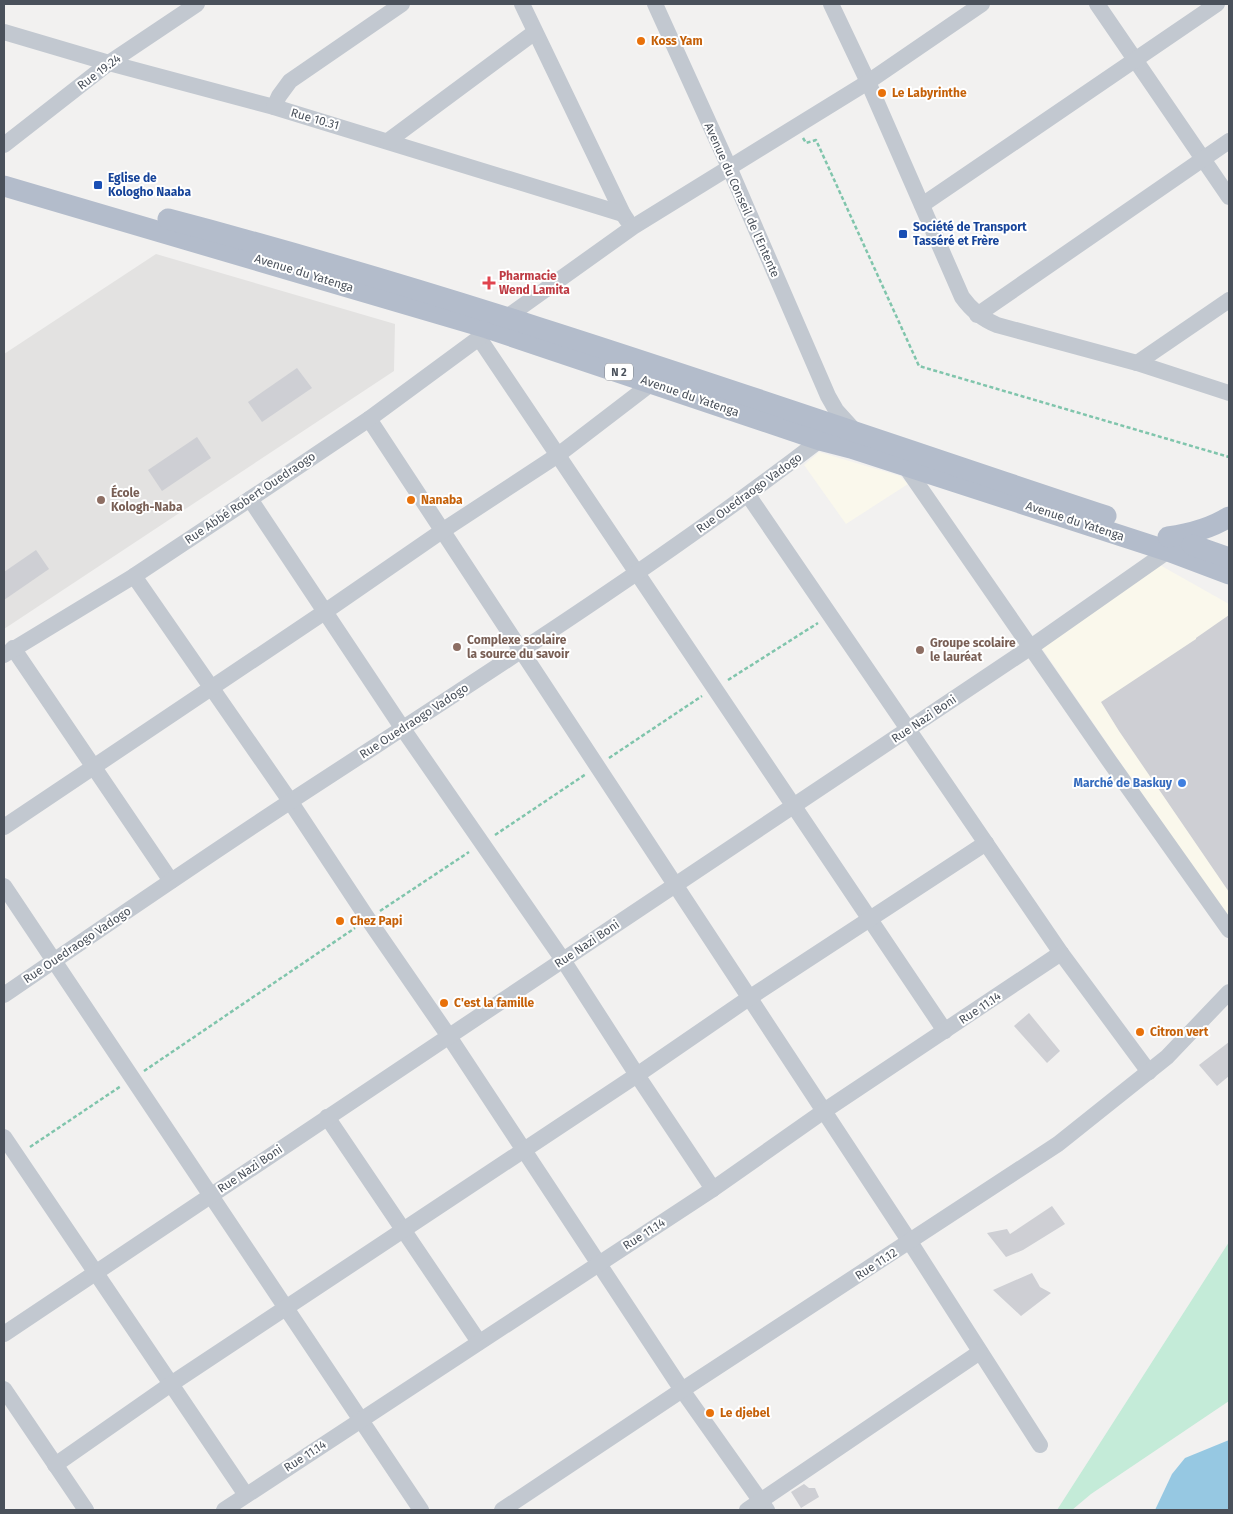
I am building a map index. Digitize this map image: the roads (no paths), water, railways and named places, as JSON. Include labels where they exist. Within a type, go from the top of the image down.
[{"type":"main road","name":"Avenue du Yatenga","points":[[4,172],[94,199],[278,248],[507,317],[808,416],[1168,544],[1229,574]]},
{"type":"main road","name":"Avenue du Yatenga","points":[[4,186],[276,265],[483,333],[652,383],[820,440],[852,448],[905,466],[1168,544],[1229,558]]},
{"type":"main road","points":[[1168,544],[1188,534],[1207,529],[1229,517]]},
{"type":"street","name":"Rue 19.24","points":[[4,145],[109,63],[197,4]]},
{"type":"street","points":[[274,107],[290,81],[402,4]]},
{"type":"street","points":[[522,4],[628,221]]},
{"type":"street","name":"Avenue du Conseil de l'Entente","points":[[655,4],[729,167],[828,396],[836,410],[858,434]]},
{"type":"street","points":[[831,4],[868,82],[962,297],[977,314],[996,325],[1138,363],[1229,393]]},
{"type":"street","name":"Rue Abbé Robert Ouedraogo","points":[[8,652],[134,576],[369,419],[507,317],[628,221],[729,167],[868,82],[982,4]]},
{"type":"street","points":[[1098,4],[1229,197]]},
{"type":"street","points":[[922,205],[1217,4]]},
{"type":"street","name":"Rue 10.31","points":[[4,32],[109,63],[274,107],[388,141],[628,221]]},
{"type":"street","points":[[388,141],[535,32]]},
{"type":"street","points":[[977,314],[1229,141]]},
{"type":"street","points":[[1138,363],[1229,300]]},
{"type":"street","points":[[483,333],[558,455],[945,1031]]},
{"type":"street","points":[[4,827],[326,612],[442,530],[558,455],[652,383]]},
{"type":"street","points":[[808,416],[818,416],[824,412],[828,406],[828,396]]},
{"type":"street","points":[[369,419],[910,1242],[1040,1445]]},
{"type":"street","name":"Rue Ouedraogo Vadogo","points":[[4,995],[290,801],[403,729],[637,574],[748,496],[820,440]]},
{"type":"street","points":[[905,466],[1229,930]]},
{"type":"street","points":[[748,496],[1061,954],[1149,1072]]},
{"type":"street","points":[[250,500],[403,729],[563,960],[637,1076],[713,1189]]},
{"type":"street","name":"Rue Nazi Boni","points":[[4,1334],[448,1035],[1031,647],[1168,544]]},
{"type":"street","points":[[134,576],[290,801],[448,1035],[758,1507],[980,1352]]},
{"type":"street","points":[[8,652],[93,766],[171,881]]},
{"type":"street","points":[[55,1465],[170,1384],[637,1076],[749,998],[986,843]]},
{"type":"street","points":[[4,886],[421,1510]]},
{"type":"street","name":"Rue 11.14","points":[[224,1510],[713,1189],[824,1112],[1061,954]]},
{"type":"street","name":"Rue 11.12","points":[[502,1510],[1058,1144],[1166,1057],[1229,992]]},
{"type":"street","points":[[327,1117],[479,1342]]},
{"type":"street","points":[[4,1137],[94,1273],[246,1495]]},
{"type":"street","points":[[4,1389],[86,1510]]},
{"type":"water","points":[[1229,1440],[1229,1510],[1155,1510],[1172,1474],[1185,1458]]},
{"type":"place","name":"Koss Yam","points":[[641,41]]},
{"type":"place","name":"Le Labyrinthe","points":[[882,93]]},
{"type":"place","name":"Eglise de Kologho Naaba","points":[[98,185]]},
{"type":"place","name":"Société de Transport Tasséré et Frère","points":[[903,234]]},
{"type":"place","name":"Pharmacie Wend Lamita","points":[[489,283]]},
{"type":"place","name":"École Kologh-Naba","points":[[101,500]]},
{"type":"place","name":"Nanaba","points":[[411,500]]},
{"type":"place","name":"Complexe scolaire la source du savoir","points":[[457,647]]},
{"type":"place","name":"Groupe scolaire le lauréat","points":[[920,650]]},
{"type":"place","name":"Marché de Baskuy","points":[[1182,783]]},
{"type":"place","name":"Chez Papi","points":[[340,921]]},
{"type":"place","name":"C'est la famille","points":[[444,1003]]},
{"type":"place","name":"Citron vert","points":[[1140,1032]]},
{"type":"place","name":"Le djebel","points":[[710,1413]]}]
